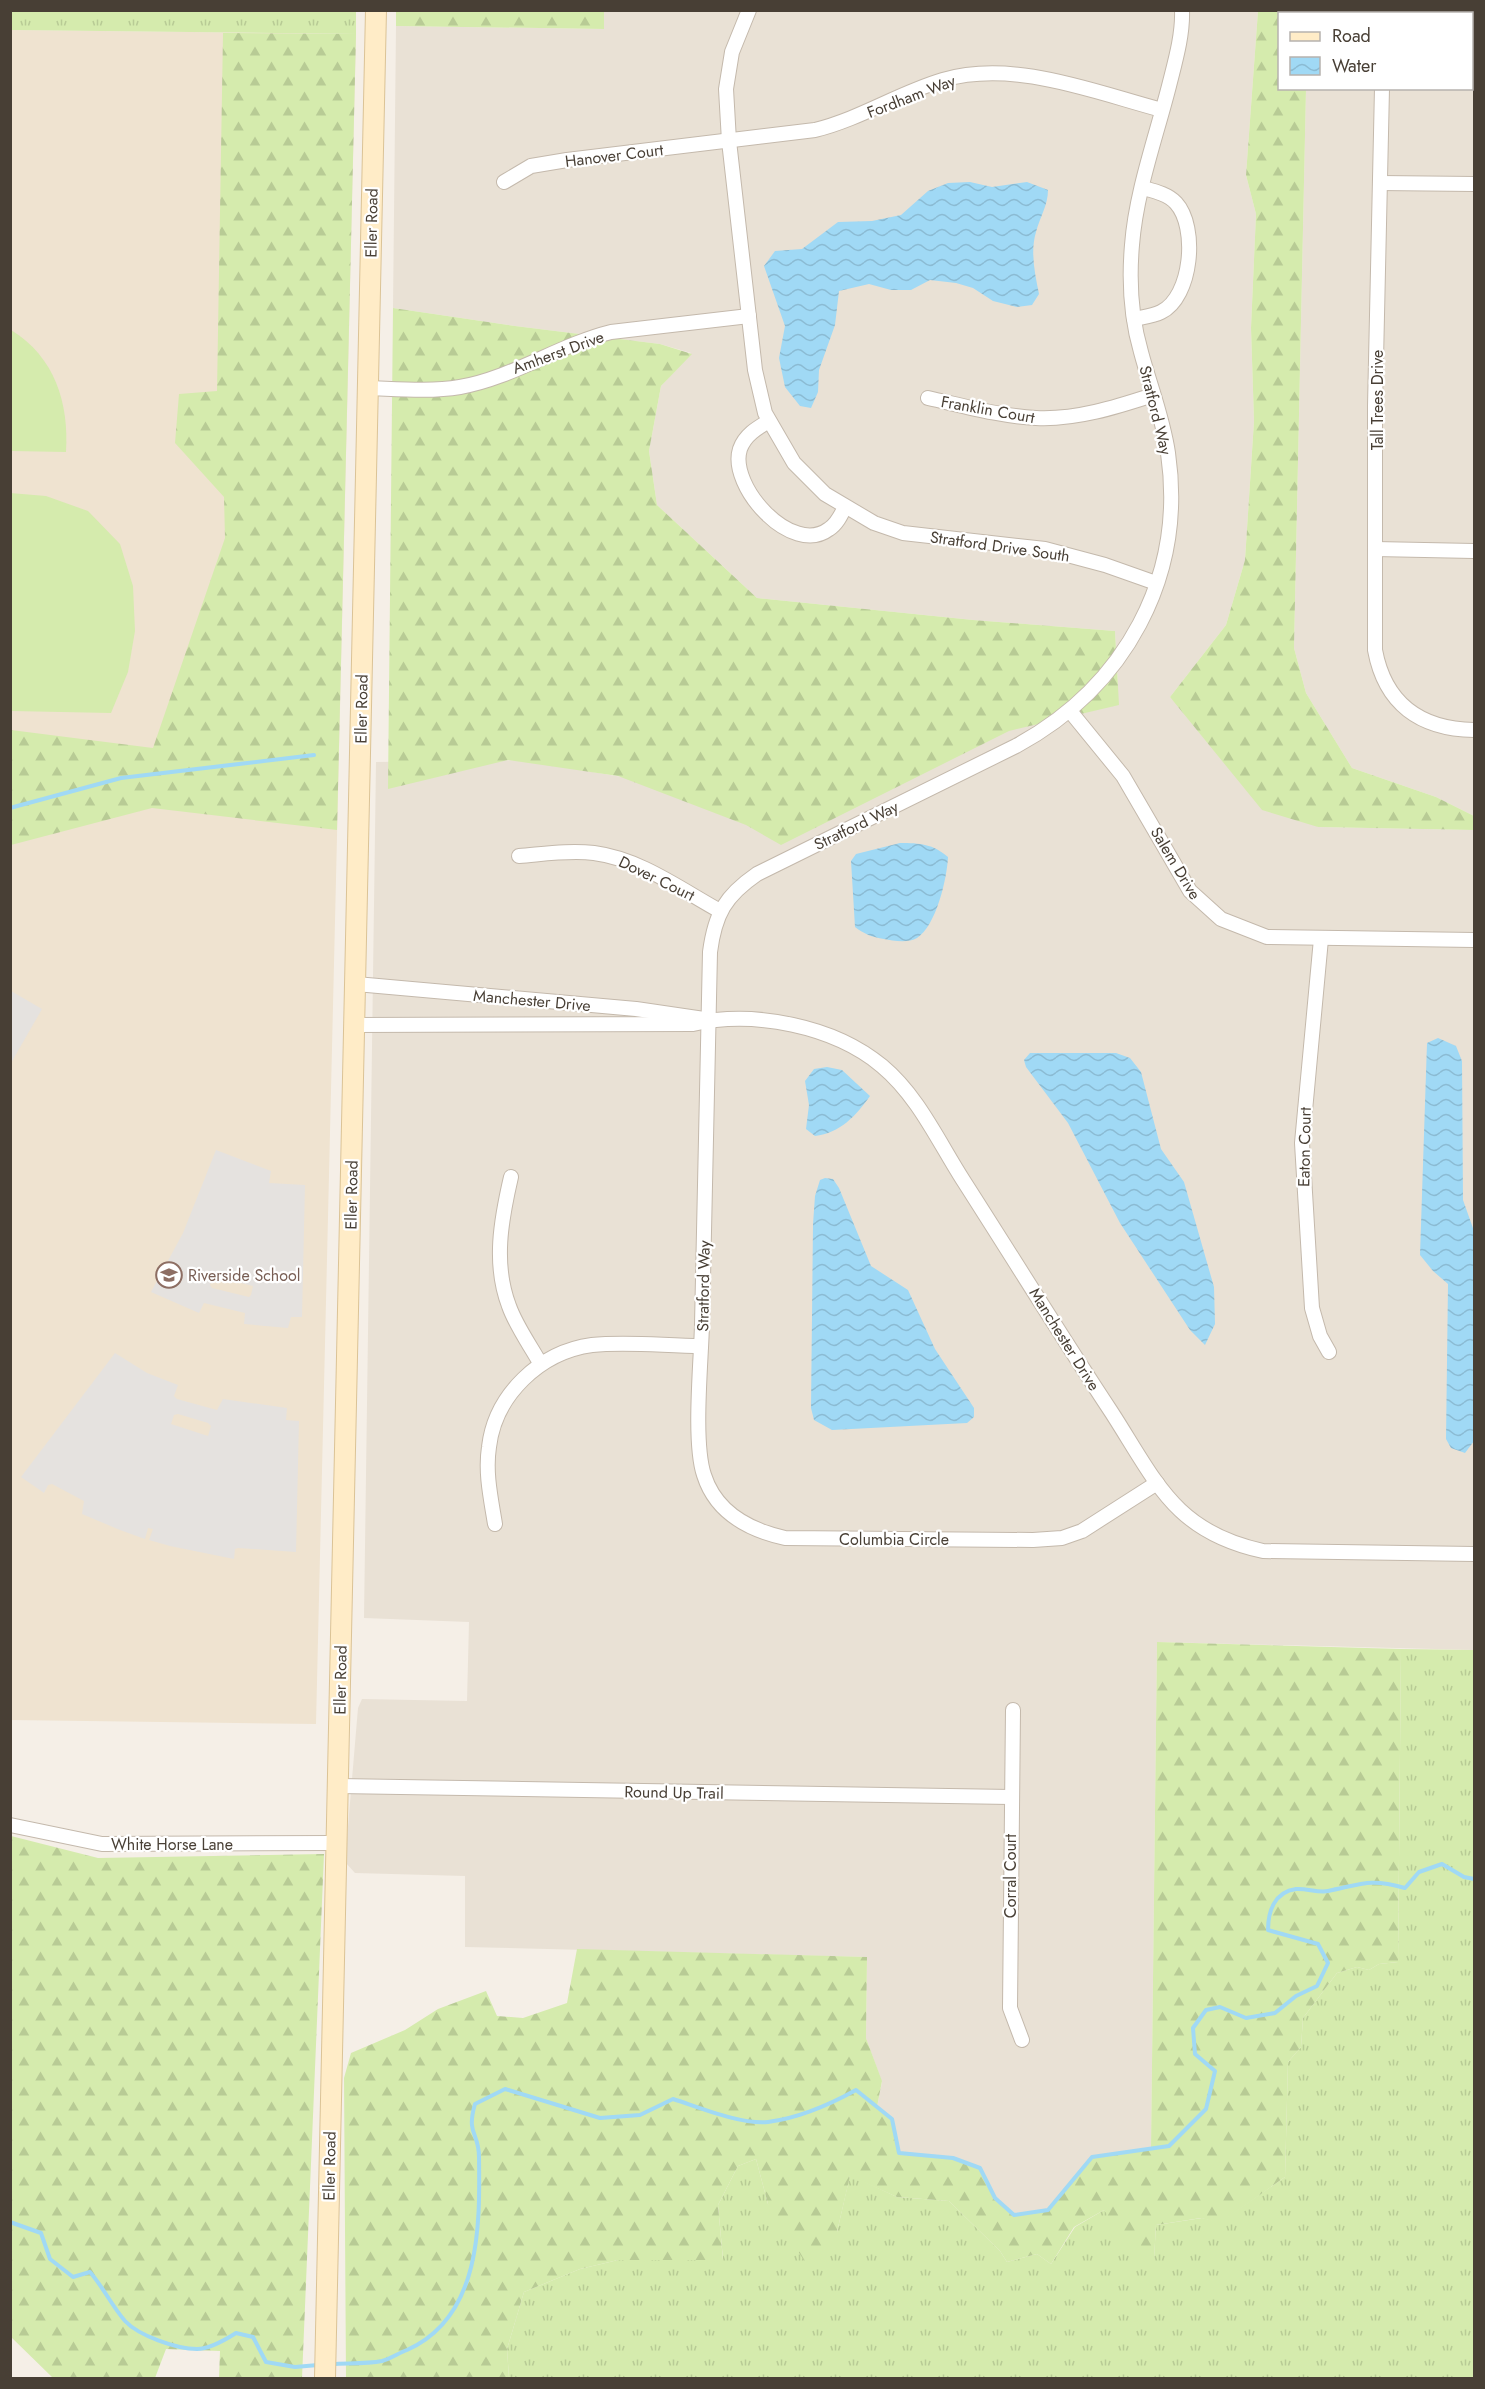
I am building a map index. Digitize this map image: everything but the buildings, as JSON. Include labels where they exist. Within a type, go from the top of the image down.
[{"type":"street","name":"Eller Road","points":[[325,2379],[376,10]]},
{"type":"street","name":"Stratford Drive South","points":[[748,10],[732,52],[726,89],[729,141],[755,370],[769,421],[794,463],[825,494],[845,507],[874,523],[903,533],[1045,549],[1105,565],[1156,583]]},
{"type":"street","name":"Stratford Way","points":[[700,1416],[710,952],[714,926],[720,911],[741,885],[757,874],[1016,746],[1051,726],[1100,682],[1118,660],[1147,609],[1156,583],[1167,546],[1171,489],[1168,453],[1140,350],[1130,286],[1132,244],[1143,188],[1179,40],[1182,10]]},
{"type":"street","name":"Fordham Way","points":[[729,141],[815,130],[843,123],[943,80],[985,72],[1031,77],[1162,110]]},
{"type":"street","name":"Tall Trees Drive","points":[[1382,90],[1375,650],[1386,687],[1400,704],[1428,723],[1448,728],[1474,730]]},
{"type":"street","name":"Hanover Court","points":[[504,182],[531,166],[729,141]]},
{"type":"street","points":[[1380,183],[1474,184]]},
{"type":"street","points":[[1134,319],[1161,312],[1170,305],[1183,284],[1189,257],[1188,231],[1176,203],[1160,193],[1143,188]]},
{"type":"street","name":"Amherst Drive","points":[[368,388],[428,390],[461,387],[589,338],[611,332],[749,316]]},
{"type":"street","name":"Franklin Court","points":[[928,398],[999,414],[1038,418],[1093,412],[1153,395]]},
{"type":"street","points":[[769,421],[746,437],[738,458],[744,482],[760,506],[787,529],[812,535],[828,530],[845,507]]},
{"type":"street","points":[[1375,549],[1474,551]]},
{"type":"street","name":"Salem Drive","points":[[1070,711],[1122,776],[1190,891],[1203,906],[1221,920],[1267,937],[1474,940]]},
{"type":"street","name":"Dover Court","points":[[519,856],[569,851],[618,857],[640,866],[720,911]]},
{"type":"street","name":"Eaton Court","points":[[1321,939],[1303,1111],[1302,1152],[1312,1308],[1320,1336],[1329,1352]]},
{"type":"street","name":"Manchester Drive","points":[[356,984],[636,1009],[693,1016],[708,1021]]},
{"type":"street","name":"Manchester Drive","points":[[354,1025],[693,1024],[708,1021],[779,1023],[814,1030],[851,1046],[882,1066],[916,1104],[1157,1483],[1181,1513],[1203,1530],[1232,1544],[1263,1551],[1474,1554]]},
{"type":"street","points":[[511,1177],[501,1229],[501,1280],[509,1307],[540,1363]]},
{"type":"street","points":[[495,1524],[488,1465],[492,1435],[506,1399],[540,1363],[591,1345],[701,1346]]},
{"type":"street","name":"Columbia Circle","points":[[700,1416],[700,1457],[704,1477],[718,1502],[734,1518],[759,1533],[785,1539],[1033,1540],[1062,1538],[1082,1531],[1157,1483]]},
{"type":"street","name":"Corral Court","points":[[1013,1710],[1010,2008],[1022,2040]]},
{"type":"street","name":"Round Up Trail","points":[[338,1786],[1011,1797]]},
{"type":"street","name":"White Horse Lane","points":[[10,1825],[102,1844],[336,1843]]},
{"type":"shaded area","points":[[604,10],[1258,11],[1246,175],[1256,214],[1251,328],[1254,421],[1245,560],[1226,625],[1170,697],[1318,827],[1474,830],[1474,1650],[1157,1642],[1151,2148],[1092,2157],[1048,2210],[1014,2215],[995,2198],[980,2168],[953,2158],[899,2153],[892,2119],[877,2107],[882,2082],[866,2038],[867,1957],[465,1947],[465,1876],[355,1873],[345,1862],[358,1708],[362,1699],[467,1701],[469,1622],[364,1618],[376,762],[523,760],[651,782],[1074,699],[1118,686],[1115,631],[973,620],[757,598],[657,505],[649,451],[661,386],[691,353],[660,344],[393,308],[396,26],[603,29]]},
{"type":"shaded area","points":[[1474,11],[1474,816],[1436,797],[1352,768],[1306,693],[1294,648],[1306,90],[1473,90],[1473,12],[1308,12]]},
{"type":"shaded area","name":"Riverside School","points":[[11,30],[356,34],[316,1724],[11,1720]]},
{"type":"shaded area","points":[[11,991],[42,1009],[11,1063]]},
{"type":"shaded area","points":[[216,1150],[271,1171],[269,1183],[305,1185],[302,1317],[291,1317],[288,1328],[244,1324],[245,1313],[204,1303],[199,1313],[151,1292],[183,1233]],"holes":[[[213,1276],[253,1286],[249,1297],[212,1288],[210,1285]]]},
{"type":"shaded area","points":[[115,1353],[147,1373],[178,1385],[174,1396],[177,1399],[217,1410],[223,1399],[287,1408],[286,1420],[299,1421],[296,1552],[238,1548],[235,1549],[234,1559],[170,1546],[149,1540],[153,1529],[148,1528],[145,1539],[120,1530],[82,1514],[84,1501],[52,1484],[48,1485],[44,1493],[21,1477]],"holes":[[[178,1414],[211,1426],[208,1436],[171,1424],[174,1415]]]},
{"type":"green space","points":[[11,10],[356,11],[356,34],[11,30]]},
{"type":"green space","points":[[396,11],[604,11],[604,29],[396,26]]},
{"type":"green space","points":[[1258,11],[1308,11],[1278,12],[1278,90],[1306,90],[1294,648],[1306,693],[1352,768],[1436,797],[1474,816],[1474,830],[1318,827],[1262,810],[1170,697],[1226,625],[1245,560],[1254,421],[1251,328],[1256,214],[1246,175]]},
{"type":"green space","points":[[223,33],[356,34],[337,830],[152,808],[11,845],[11,730],[153,748],[225,538],[224,497],[175,443],[179,394],[217,391]]},
{"type":"green space","points":[[393,308],[660,344],[692,354],[661,386],[649,451],[657,505],[757,598],[973,620],[1115,631],[1119,705],[1009,731],[781,845],[746,825],[618,776],[508,760],[388,789]]},
{"type":"green space","points":[[11,330],[39,354],[56,383],[65,416],[66,452],[11,451]]},
{"type":"green space","points":[[10,493],[46,496],[88,511],[120,544],[133,586],[135,631],[128,672],[111,713],[11,711]]},
{"type":"green space","points":[[1157,1642],[1401,1649],[1398,1962],[1379,1964],[1369,1970],[1357,1967],[1337,1973],[1303,2018],[1301,2047],[1288,2062],[1285,2177],[1220,2223],[1201,2218],[1156,2225],[1154,2260],[1141,2265],[1104,2210],[1074,2227],[1051,2264],[1037,2254],[1007,2262],[1000,2251],[949,2201],[897,2197],[850,2176],[837,2232],[810,2270],[768,2204],[756,2159],[738,2166],[718,2205],[723,2260],[618,2260],[580,2269],[524,2292],[507,2349],[509,2378],[346,2378],[344,2078],[351,2053],[405,2030],[438,2009],[486,1991],[497,2016],[523,2018],[567,2003],[577,1949],[867,1957],[866,2038],[882,2081],[877,2107],[892,2119],[899,2152],[953,2158],[980,2168],[995,2198],[1014,2215],[1048,2210],[1092,2157],[1151,2148]]},
{"type":"green space","points":[[1401,1649],[1474,1650],[1474,2378],[509,2378],[507,2349],[524,2292],[580,2269],[618,2260],[723,2259],[718,2205],[738,2166],[756,2159],[768,2204],[837,2232],[850,2175],[897,2197],[949,2201],[1000,2251],[1007,2262],[1037,2254],[1051,2264],[1075,2227],[1104,2210],[1154,2259],[1156,2225],[1202,2218],[1220,2222],[1285,2177],[1288,2062],[1301,2047],[1303,2018],[1337,1973],[1357,1967],[1369,1970],[1379,1964],[1398,1962]]},
{"type":"green space","points":[[11,1836],[98,1858],[324,1854],[302,2378],[219,2378],[220,2351],[166,2349],[155,2378],[53,2378],[11,2337]]},
{"type":"water","points":[[970,182],[992,187],[1027,182],[1048,190],[1047,201],[1033,247],[1039,294],[1032,305],[1017,307],[993,301],[973,288],[956,283],[930,280],[911,290],[891,290],[869,284],[839,291],[835,325],[819,370],[818,392],[811,408],[800,406],[785,387],[779,358],[785,326],[764,266],[775,251],[802,249],[838,222],[872,221],[901,215],[928,191],[948,183]]},
{"type":"water","points":[[900,843],[926,845],[948,857],[943,889],[930,923],[917,938],[905,941],[876,937],[855,927],[851,861],[856,854]]},
{"type":"water","points":[[1438,1038],[1456,1046],[1462,1061],[1463,1200],[1474,1231],[1474,1441],[1465,1453],[1451,1448],[1446,1439],[1448,1284],[1420,1255],[1427,1043]]},
{"type":"water","points":[[1030,1053],[1116,1053],[1130,1058],[1141,1072],[1161,1149],[1184,1182],[1214,1287],[1215,1324],[1205,1345],[1190,1330],[1120,1223],[1068,1123],[1026,1067],[1024,1060]]},
{"type":"water","points":[[827,1067],[842,1070],[870,1096],[847,1122],[832,1131],[815,1136],[806,1129],[809,1105],[805,1081],[814,1069]]},
{"type":"water","points":[[833,1179],[839,1188],[871,1266],[908,1290],[935,1349],[974,1408],[974,1417],[967,1423],[832,1430],[814,1420],[811,1408],[813,1224],[815,1196],[820,1180]]},
{"type":"waterway","points":[[10,808],[121,778],[314,755]]},
{"type":"waterway","points":[[332,2364],[370,2363],[388,2359],[431,2335],[450,2316],[463,2293],[476,2240],[479,2212],[479,2157],[472,2128],[475,2104],[505,2089],[600,2118],[640,2115],[673,2099],[720,2115],[757,2122],[780,2120],[802,2114],[856,2090],[892,2119],[899,2153],[953,2158],[980,2168],[995,2198],[1014,2215],[1048,2210],[1092,2157],[1169,2146],[1206,2109],[1215,2071],[1195,2054],[1193,2028],[1206,2010],[1220,2007],[1246,2018],[1275,2013],[1296,1996],[1317,1986],[1328,1963],[1318,1944],[1268,1930],[1271,1910],[1282,1894],[1296,1889],[1324,1891],[1374,1883],[1405,1888],[1419,1872],[1442,1864],[1464,1877],[1474,1879]]},
{"type":"waterway","points":[[10,2222],[41,2233],[50,2259],[73,2277],[90,2272],[125,2321],[139,2332],[179,2347],[197,2349],[212,2346],[236,2333],[253,2337],[266,2362],[295,2367],[318,2365]]},
{"type":"place","name":"Riverside School","points":[[169,1275]]}]
